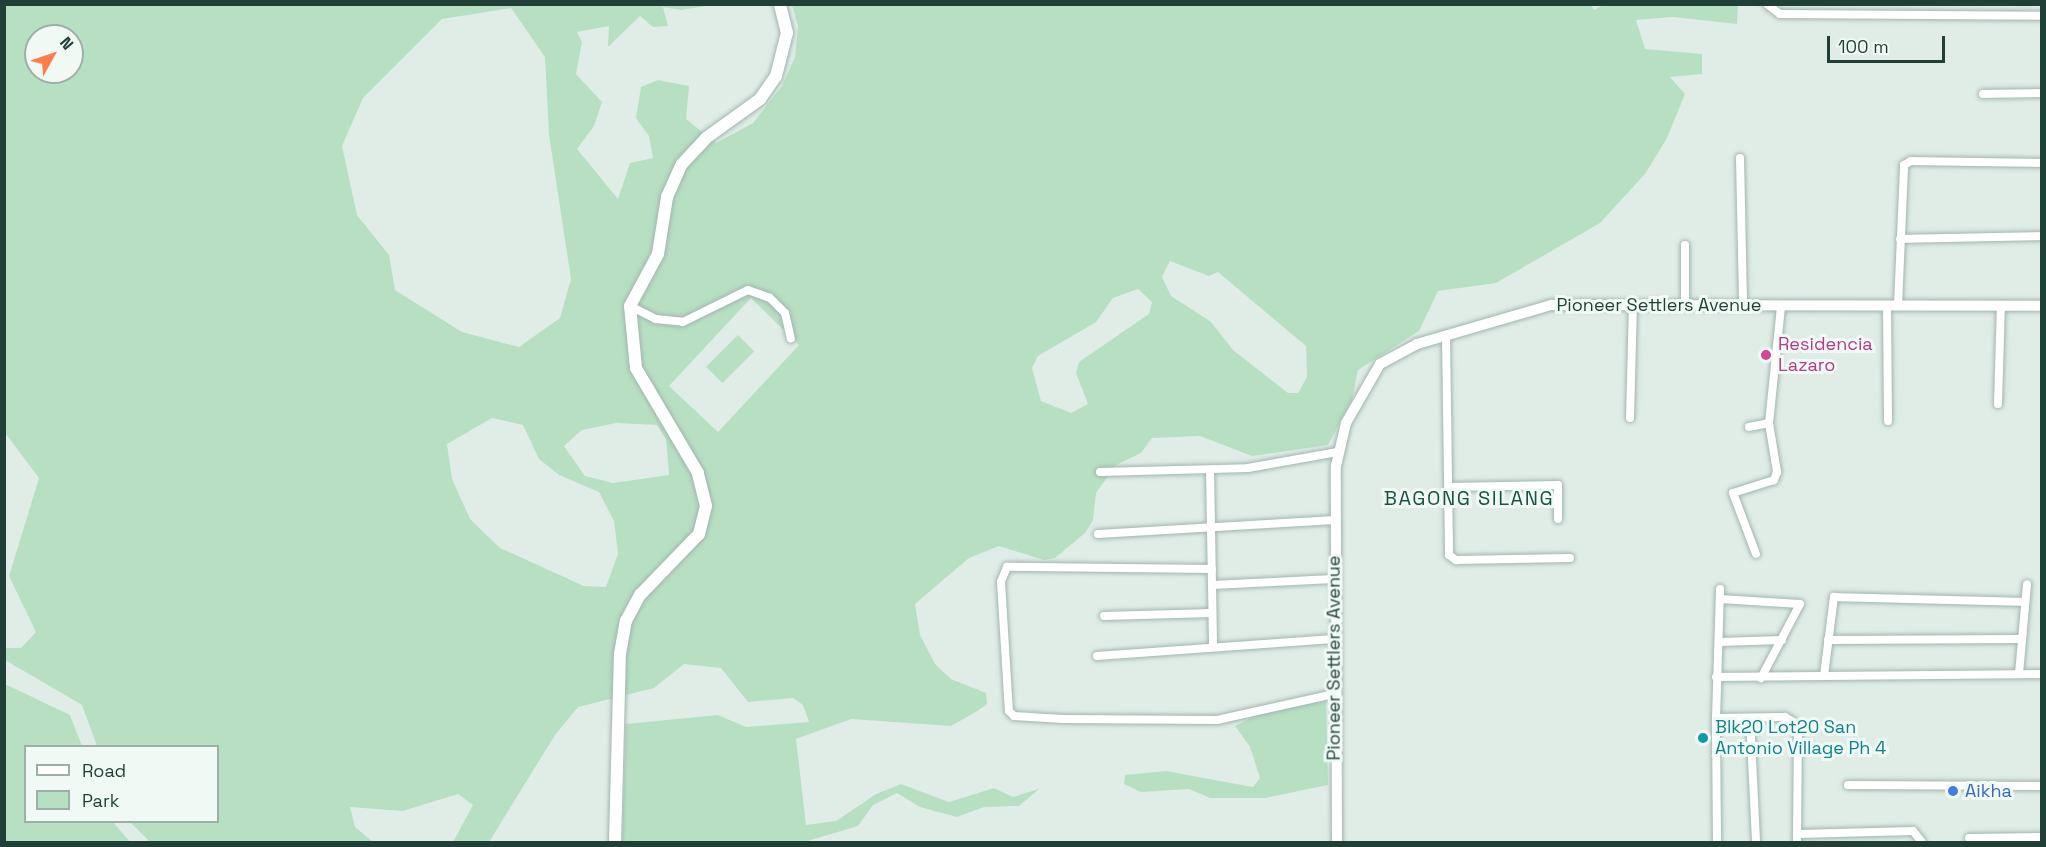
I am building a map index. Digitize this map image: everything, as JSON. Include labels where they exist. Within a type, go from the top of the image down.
[{"type":"main road","points":[[615,843],[616,763],[626,621],[640,595],[699,534],[706,506],[698,473],[636,368],[630,306],[658,254],[667,197],[682,164],[706,138],[760,99],[776,76],[787,33],[780,4]]},
{"type":"street","points":[[1769,7],[2042,15]]},
{"type":"street","points":[[1983,94],[2042,93]]},
{"type":"street","points":[[1740,158],[1743,305]]},
{"type":"street","points":[[1888,422],[1893,305],[1900,239],[1901,175],[1908,162],[2042,163]]},
{"type":"street","points":[[1900,239],[2042,236]]},
{"type":"street","points":[[1685,245],[1685,305]]},
{"type":"street","points":[[630,306],[656,319],[683,322],[748,290],[770,298],[785,313],[791,338]]},
{"type":"street","name":"Pioneer Settlers Avenue","points":[[1337,843],[1333,579],[1338,452],[1346,423],[1380,364],[1446,335],[1551,305],[2042,306]]},
{"type":"street","points":[[1630,418],[1633,305]]},
{"type":"street","points":[[1998,404],[2001,305]]},
{"type":"street","points":[[1756,554],[1733,496],[1738,487],[1776,478],[1769,423],[1781,306]]},
{"type":"street","points":[[1446,335],[1445,469],[1450,487],[1452,558],[1570,558]]},
{"type":"street","points":[[1749,427],[1769,423]]},
{"type":"street","points":[[1100,472],[1210,470],[1280,464],[1338,452]]},
{"type":"street","points":[[1210,470],[1213,526],[1213,644]]},
{"type":"street","points":[[1450,487],[1558,485],[1558,519]]},
{"type":"street","points":[[1098,534],[1335,520]]},
{"type":"street","points":[[1212,568],[1007,567],[1001,582],[1009,711],[1014,716],[1063,719],[1217,720],[1333,694]]},
{"type":"street","points":[[1213,585],[1333,579]]},
{"type":"street","points":[[2019,674],[2027,584]]},
{"type":"street","points":[[1717,843],[1716,677],[1720,594],[1800,604],[1761,678]]},
{"type":"street","points":[[1824,675],[1828,640],[1828,607],[1839,596],[2025,602]]},
{"type":"street","points":[[1104,616],[1212,613]]},
{"type":"street","points":[[1097,656],[1213,644],[1333,639]]},
{"type":"street","points":[[1828,640],[2022,639]]},
{"type":"street","points":[[1719,642],[1782,640]]},
{"type":"street","points":[[1716,677],[2042,674]]},
{"type":"street","points":[[1716,718],[1796,719],[1797,838],[1913,831],[1922,843]]},
{"type":"street","points":[[1750,718],[1756,843]]},
{"type":"street","points":[[1848,785],[2042,786]]},
{"type":"street","points":[[1969,838],[2042,837]]},
{"type":"green space","points":[[1590,4],[1594,10],[1605,4],[1738,5],[1737,24],[1673,17],[1636,20],[1645,49],[1702,54],[1702,74],[1670,77],[1685,94],[1667,138],[1645,174],[1600,223],[1496,283],[1438,291],[1419,331],[1358,370],[1352,399],[1328,445],[1252,456],[1200,436],[1152,438],[1141,453],[1116,465],[1096,493],[1093,520],[1085,533],[1055,558],[1044,560],[999,546],[969,558],[915,604],[920,635],[935,664],[951,679],[986,693],[987,704],[951,726],[851,719],[796,739],[806,825],[836,821],[876,794],[901,784],[949,802],[994,788],[1013,797],[1039,789],[1019,806],[984,807],[957,817],[920,807],[897,793],[873,805],[858,826],[804,842],[622,842],[626,724],[718,715],[746,727],[809,722],[803,705],[793,698],[748,702],[721,668],[684,664],[654,688],[578,707],[555,735],[489,842],[453,842],[473,805],[458,794],[403,811],[350,807],[355,827],[373,842],[150,842],[131,823],[219,823],[219,745],[97,745],[82,705],[5,660],[5,648],[21,648],[36,632],[9,576],[39,478],[5,433],[4,5],[712,5],[681,10],[663,7],[668,26],[653,27],[640,16],[608,47],[609,26],[577,32],[582,42],[576,74],[602,102],[594,126],[577,149],[618,199],[630,163],[653,158],[649,136],[636,118],[641,87],[658,80],[689,86],[686,119],[716,143],[753,123],[782,86],[795,57],[798,26],[792,5]],"holes":[[[511,8],[545,57],[549,135],[571,279],[560,318],[519,347],[462,332],[395,290],[389,255],[357,215],[342,146],[363,98],[442,19]],[[1170,261],[1209,276],[1218,272],[1306,346],[1307,377],[1298,393],[1288,393],[1233,350],[1211,322],[1171,296],[1162,277]],[[1138,289],[1152,302],[1149,314],[1079,362],[1076,373],[1088,404],[1071,413],[1041,401],[1032,368],[1038,356],[1096,322],[1113,298]],[[751,298],[799,345],[718,432],[669,386]],[[492,418],[523,425],[539,459],[559,475],[599,492],[614,521],[618,554],[606,587],[584,586],[500,548],[470,519],[452,479],[447,444]],[[616,423],[657,425],[666,439],[669,475],[613,483],[585,476],[564,446],[582,430]]]},
{"type":"green space","points":[[738,335],[754,351],[722,383],[706,367]]},
{"type":"green space","points":[[5,684],[70,715],[82,745],[24,745],[24,823],[114,823],[130,842],[5,842]]},
{"type":"green space","points":[[1326,701],[1328,785],[1265,798],[1210,798],[1189,789],[1141,792],[1124,784],[1125,775],[1166,771],[1253,787],[1260,778],[1250,747],[1235,726],[1267,710]]},
{"type":"place","name":"Residencia Lazaro","points":[[1766,355]]},
{"type":"place","name":"Blk20 Lot20 San Antonio Village Ph 4","points":[[1703,738]]},
{"type":"place","name":"Aikha","points":[[1953,791]]},
{"type":"district","name":"BAGONG SILANG","points":[[1469,498]]}]
